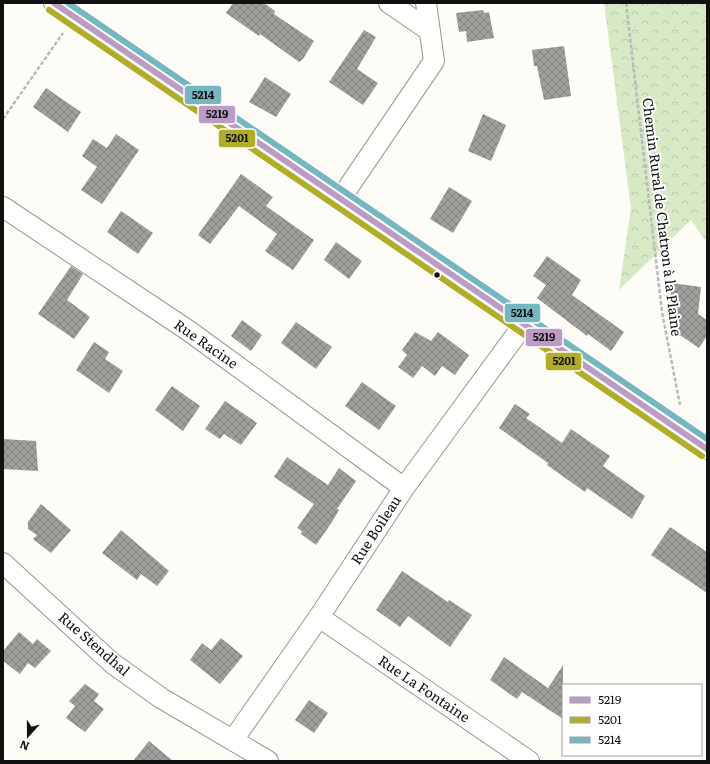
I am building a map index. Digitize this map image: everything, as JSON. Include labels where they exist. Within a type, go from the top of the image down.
[{"type":"street","points":[[54,3],[707,449]]},
{"type":"street","points":[[389,3],[430,31]]},
{"type":"street","points":[[341,198],[434,61],[426,3]]},
{"type":"street","name":"Rue Racine","points":[[3,207],[189,331],[404,488]]},
{"type":"street","name":"Rue Boileau","points":[[233,740],[319,617],[404,488],[524,324]]},
{"type":"street","name":"Rue Stendhal","points":[[3,563],[112,663],[161,698],[268,761]]},
{"type":"street","name":"Rue La Fontaine","points":[[319,617],[529,761]]},
{"type":"path","name":"Chemin Rural de Chatron à la Plaine","points":[[626,3],[662,312],[684,433]]},
{"type":"path","points":[[3,120],[74,17]]},
{"type":"green space","points":[[604,3],[707,3],[707,243],[691,220],[619,290],[631,208]]},
{"type":"building","points":[[233,3],[264,3],[275,11],[274,14],[314,41],[303,59],[299,62],[260,34],[259,36],[226,13]]},
{"type":"building","points":[[483,10],[484,13],[489,12],[494,38],[467,42],[466,31],[459,32],[456,13]]},
{"type":"building","points":[[364,30],[376,37],[357,69],[378,83],[363,105],[329,82]]},
{"type":"building","points":[[564,46],[571,96],[544,100],[537,66],[534,66],[532,50]]},
{"type":"building","points":[[265,77],[291,94],[276,117],[249,102]]},
{"type":"building","points":[[46,88],[81,112],[68,132],[33,107]]},
{"type":"building","points":[[483,114],[506,125],[491,161],[468,151]]},
{"type":"building","points":[[116,134],[139,150],[102,204],[81,190],[97,167],[82,156],[93,139],[107,148]]},
{"type":"building","points":[[241,174],[273,197],[266,206],[314,240],[293,270],[265,251],[277,234],[239,206],[210,244],[198,235]]},
{"type":"building","points":[[449,187],[472,201],[453,233],[430,219]]},
{"type":"building","points":[[121,211],[153,233],[138,254],[107,232]]},
{"type":"building","points":[[336,242],[362,261],[349,279],[324,260]]},
{"type":"building","points":[[547,256],[581,280],[572,295],[624,332],[611,351],[588,334],[587,336],[537,298],[546,285],[533,276]]},
{"type":"building","points":[[71,266],[83,274],[67,300],[90,317],[74,339],[38,314]]},
{"type":"building","points":[[672,283],[701,287],[698,314],[707,320],[707,336],[699,348],[674,331],[680,323],[668,315]]},
{"type":"building","points":[[242,320],[262,335],[251,351],[231,336]]},
{"type":"building","points":[[296,322],[332,347],[316,369],[281,343]]},
{"type":"building","points":[[415,332],[431,341],[438,332],[469,355],[455,375],[442,366],[435,376],[422,366],[413,378],[398,367],[407,355],[402,350]]},
{"type":"building","points":[[94,342],[109,352],[105,359],[123,371],[109,393],[76,370]]},
{"type":"building","points":[[362,382],[396,406],[379,430],[345,406]]},
{"type":"building","points":[[172,386],[200,406],[183,431],[155,410]]},
{"type":"building","points":[[225,401],[257,423],[241,445],[224,434],[220,439],[205,429]]},
{"type":"building","points":[[515,404],[530,414],[526,418],[562,443],[571,429],[610,456],[603,466],[645,496],[632,519],[587,488],[585,492],[499,428]]},
{"type":"building","points":[[3,439],[36,441],[38,471],[3,469]]},
{"type":"building","points":[[287,457],[328,485],[339,468],[356,481],[337,509],[339,510],[332,522],[316,545],[301,534],[302,531],[297,528],[314,504],[274,477]]},
{"type":"building","points":[[41,504],[71,530],[51,553],[33,539],[37,535],[28,529],[28,522]]},
{"type":"building","points":[[670,527],[707,552],[707,593],[651,555]]},
{"type":"building","points":[[121,530],[169,571],[157,586],[141,574],[137,580],[102,553]]},
{"type":"building","points":[[402,571],[448,602],[449,600],[472,615],[450,647],[408,616],[400,627],[376,610]]},
{"type":"building","points":[[19,632],[33,644],[37,639],[51,651],[35,668],[28,663],[20,674],[3,661],[3,651]]},
{"type":"building","points":[[221,638],[243,656],[220,684],[190,660],[202,643],[211,650]]},
{"type":"building","points":[[504,657],[548,688],[563,665],[562,718],[522,692],[517,699],[490,680]]},
{"type":"building","points":[[85,684],[99,694],[94,701],[104,709],[85,732],[66,718],[75,706],[69,701]]},
{"type":"building","points":[[309,700],[328,713],[314,733],[295,720]]},
{"type":"building","points":[[149,741],[173,761],[133,761]]},
{"type":"transit line","name":"5219","points":[[54,3],[707,449]]},
{"type":"transit line","name":"5214","points":[[68,3],[707,439]]},
{"type":"transit line","name":"5201","points":[[49,10],[702,456]]}]
